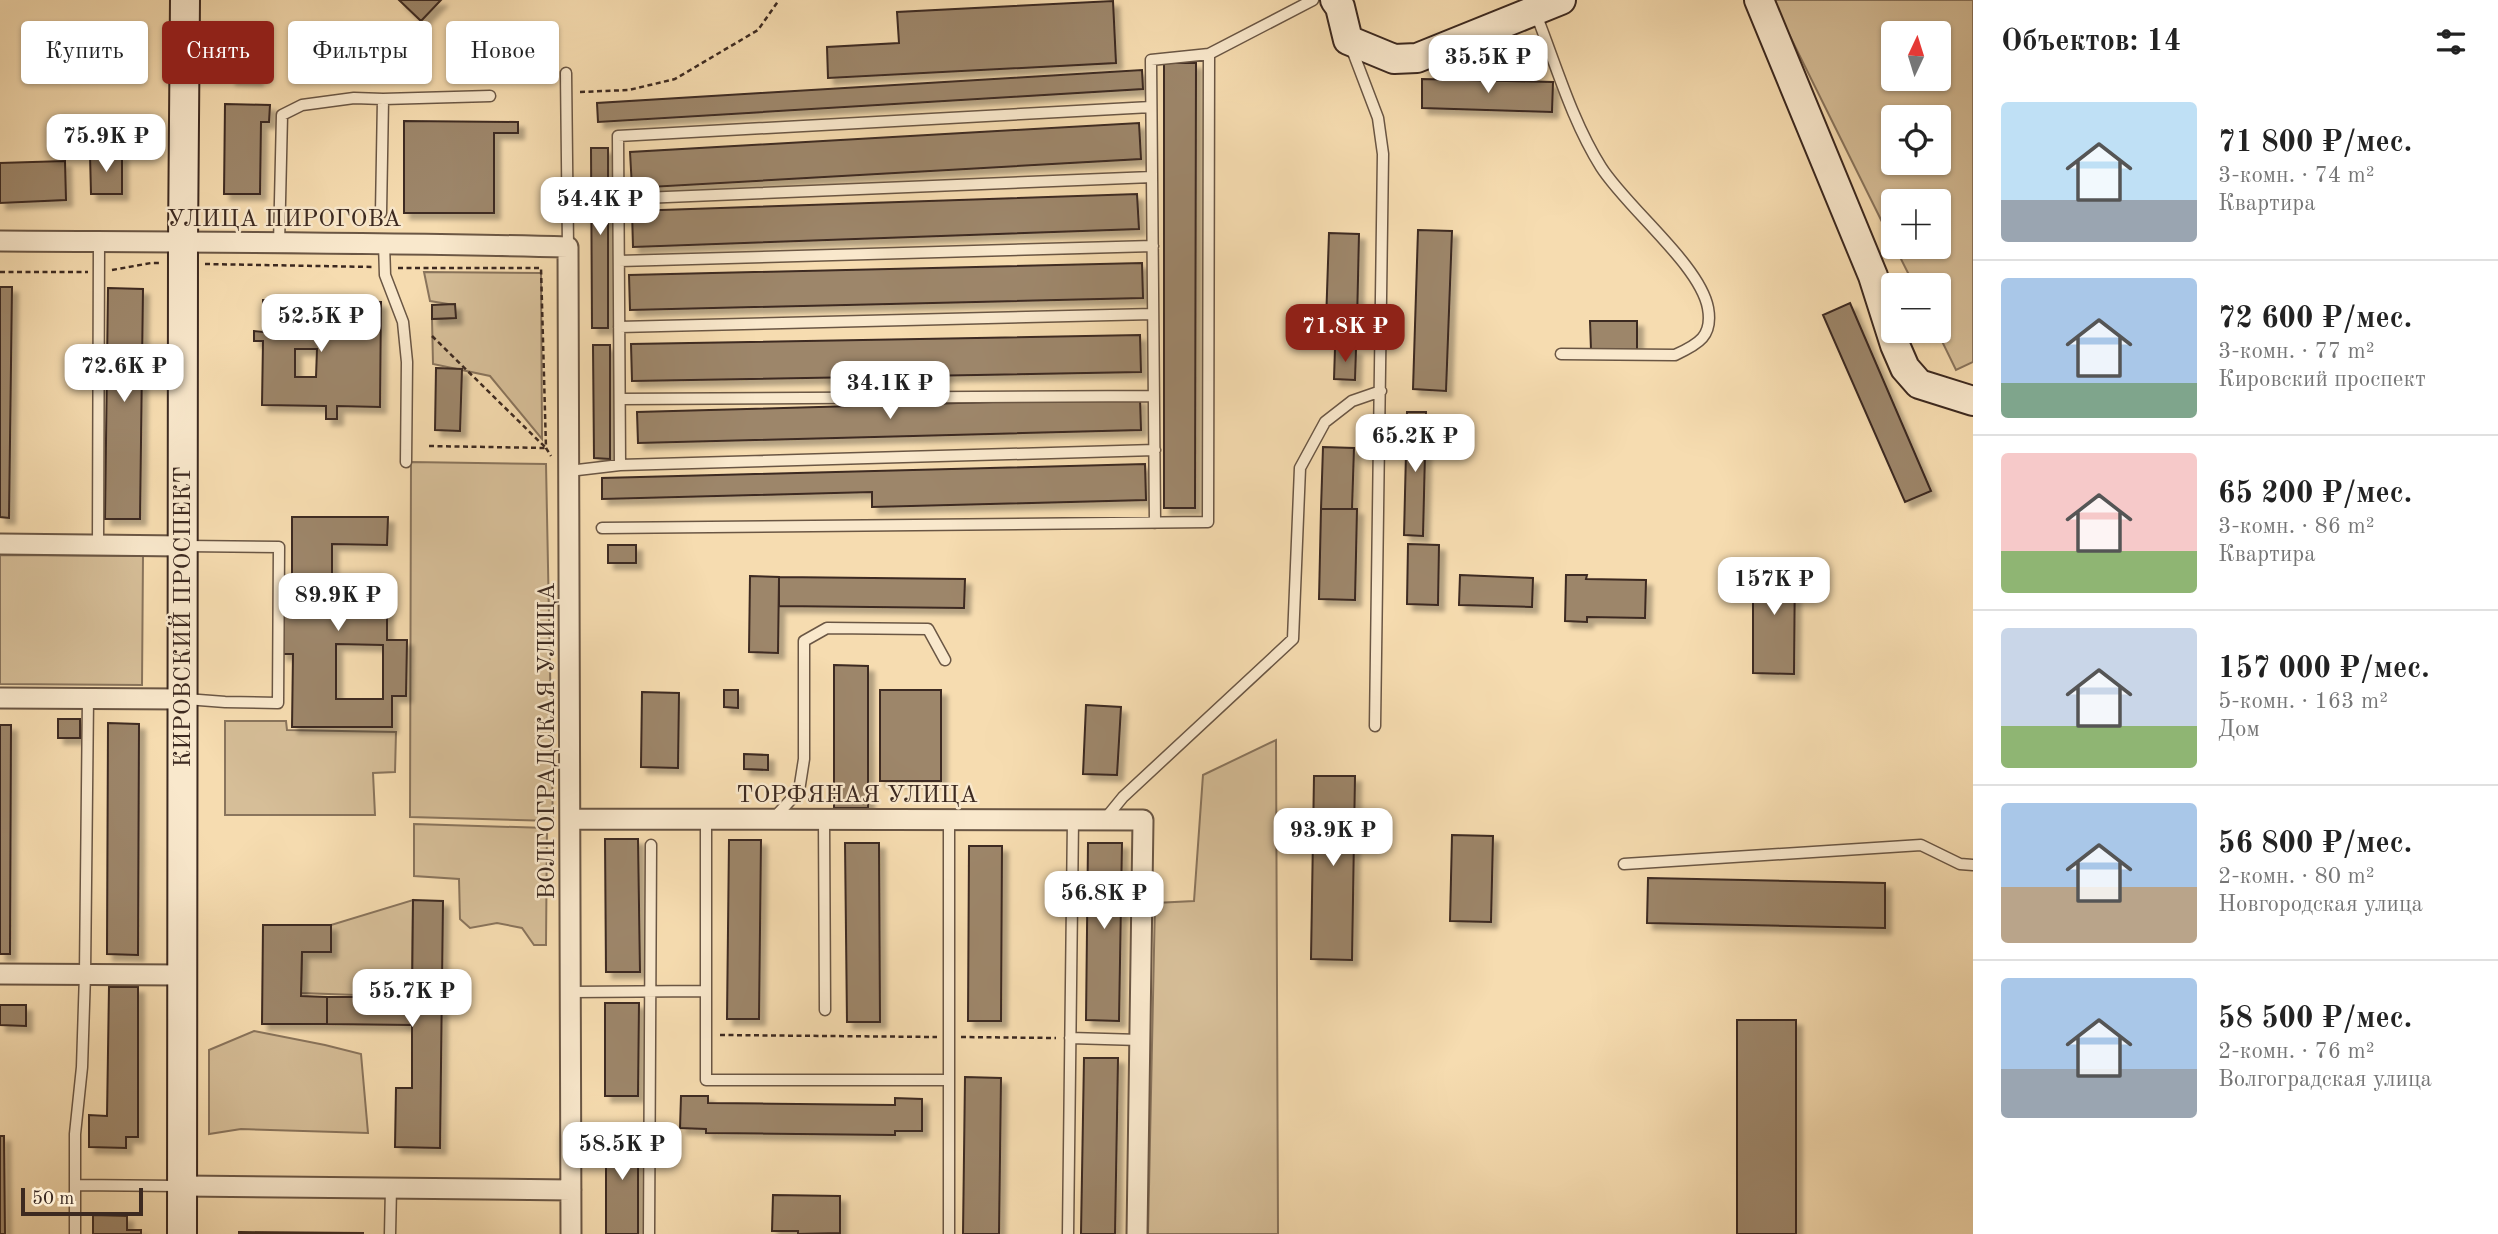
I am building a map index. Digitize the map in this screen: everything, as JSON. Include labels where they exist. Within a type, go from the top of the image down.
[{"type":"main road","name":"КИРОВСКИЙ ПРОСПЕКТ","points":[[182,1234],[185,0]]},
{"type":"main road","points":[[1335,0],[1340,7],[1348,40],[1394,59],[1417,58],[1561,0]]},
{"type":"main road","points":[[1759,0],[1873,276],[1905,368],[1919,384],[1973,401]]},
{"type":"street","name":"УЛИЦА ПИРОГОВА","points":[[0,241],[279,244],[384,242],[568,247]]},
{"type":"street","name":"ВОЛГОГРАДСКАЯ УЛИЦА","points":[[568,247],[571,1234]]},
{"type":"street","points":[[0,544],[183,546]]},
{"type":"street","points":[[0,698],[182,698]]},
{"type":"street","name":"ТОРФЯНАЯ УЛИЦА","points":[[571,819],[1143,820],[1140,1040]]},
{"type":"street","points":[[0,974],[182,975]]},
{"type":"street","points":[[1137,1234],[1140,1040]]},
{"type":"street","points":[[183,1186],[571,1190]]},
{"type":"lane","points":[[1155,523],[1151,60],[1209,54],[1313,0]]},
{"type":"lane","points":[[1534,10],[1579,126],[1602,168],[1630,205],[1695,277],[1707,306],[1709,328],[1703,339],[1675,355],[1561,354]]},
{"type":"lane","points":[[1348,40],[1378,118],[1383,154],[1375,726]]},
{"type":"lane","points":[[602,528],[1208,522],[1209,54]]},
{"type":"lane","points":[[566,73],[568,247]]},
{"type":"lane","points":[[279,244],[282,116],[302,105],[354,98],[490,96]]},
{"type":"lane","points":[[381,213],[383,99]]},
{"type":"lane","points":[[620,465],[618,136],[1151,107]]},
{"type":"lane","points":[[618,199],[1152,177]]},
{"type":"lane","points":[[98,545],[99,242]]},
{"type":"lane","points":[[384,242],[385,275],[403,322],[407,362],[406,461]]},
{"type":"lane","points":[[619,261],[1153,246]]},
{"type":"lane","points":[[619,327],[1153,314]]},
{"type":"lane","points":[[1105,819],[1124,797],[1293,639],[1300,468],[1325,422],[1352,401],[1381,391]]},
{"type":"lane","points":[[620,399],[1154,396]]},
{"type":"lane","points":[[569,471],[620,465],[1155,450]]},
{"type":"lane","points":[[182,698],[278,703],[279,547],[183,546]]},
{"type":"lane","points":[[773,819],[799,791],[804,759],[804,641],[827,628],[928,629],[945,660]]},
{"type":"lane","points":[[75,1234],[75,1134],[82,1067],[85,974],[89,698]]},
{"type":"lane","points":[[949,818],[949,1234]]},
{"type":"lane","points":[[706,819],[706,1080],[949,1080]]},
{"type":"lane","points":[[824,819],[825,1010]]},
{"type":"lane","points":[[1068,1234],[1073,819]]},
{"type":"lane","points":[[649,1234],[651,845]]},
{"type":"lane","points":[[1624,864],[1921,845],[1960,864],[1973,864]]},
{"type":"lane","points":[[571,992],[706,990]]},
{"type":"lane","points":[[1070,1038],[1140,1040]]},
{"type":"lane","points":[[75,1185],[183,1186]]},
{"type":"lane","points":[[390,1234],[391,1188]]},
{"type":"path","points":[[566,92],[629,90],[675,79],[758,30],[779,0]]},
{"type":"path","points":[[209,264],[541,268],[546,448]]},
{"type":"path","points":[[432,336],[554,459]]},
{"type":"path","points":[[429,446],[546,448]]},
{"type":"path","points":[[706,1035],[1070,1038]]},
{"type":"shaded area","points":[[1772,0],[1973,0],[1973,362],[1956,370],[1943,343],[1951,343],[1951,273],[1908,273],[1901,259],[1951,259],[1951,189],[1881,189],[1881,220]]},
{"type":"shaded area","points":[[424,272],[541,273],[542,439],[490,376],[433,364],[432,319],[455,318],[455,305],[430,301]]},
{"type":"shaded area","points":[[411,462],[546,464],[553,821],[410,817]]},
{"type":"shaded area","points":[[0,555],[143,556],[142,685],[0,684]]},
{"type":"shaded area","points":[[225,721],[286,721],[287,730],[396,732],[395,772],[373,773],[375,815],[225,815]]},
{"type":"shaded area","points":[[1276,740],[1278,1234],[1148,1234],[1155,903],[1194,901],[1203,775]]},
{"type":"shaded area","points":[[414,824],[547,828],[546,945],[534,945],[522,928],[497,923],[470,928],[460,919],[459,879],[414,876]]},
{"type":"shaded area","points":[[413,900],[412,997],[301,993],[302,952],[331,952],[331,925]]},
{"type":"shaded area","points":[[254,1031],[361,1054],[368,1133],[241,1129],[209,1134],[209,1050]]},
{"type":"building","points":[[399,0],[441,0],[421,21]]},
{"type":"building","points":[[1113,1],[1116,63],[828,78],[827,47],[899,43],[897,12]]},
{"type":"building","points":[[1164,63],[1196,63],[1195,508],[1164,508]]},
{"type":"building","points":[[1142,70],[1143,89],[598,122],[597,103]]},
{"type":"building","points":[[1422,79],[1553,82],[1552,112],[1422,108]]},
{"type":"building","points":[[225,104],[270,105],[269,122],[261,122],[260,194],[224,194]]},
{"type":"building","points":[[404,121],[518,122],[518,133],[494,133],[494,213],[404,213]]},
{"type":"building","points":[[1139,123],[1141,159],[632,188],[630,152]]},
{"type":"building","points":[[591,148],[608,148],[608,328],[592,328]]},
{"type":"building","points":[[90,154],[122,154],[122,194],[91,194]]},
{"type":"building","points":[[65,161],[66,200],[0,203],[0,163]]},
{"type":"building","points":[[1137,194],[1139,229],[633,247],[632,211]]},
{"type":"building","points":[[1418,230],[1452,231],[1446,391],[1413,389]]},
{"type":"building","points":[[1329,233],[1359,234],[1357,323],[1326,322]]},
{"type":"building","points":[[1142,263],[1143,298],[630,310],[629,275]]},
{"type":"building","points":[[0,287],[12,287],[9,518],[0,517]]},
{"type":"building","points":[[108,288],[143,289],[140,519],[105,519]]},
{"type":"building","points":[[263,300],[381,302],[380,407],[337,406],[337,419],[326,419],[326,406],[262,405],[263,341],[254,341],[254,331],[263,332]],"holes":[[[295,349],[317,349],[316,377],[295,377]]]},
{"type":"building","points":[[1850,303],[1931,491],[1905,502],[1823,315]]},
{"type":"building","points":[[455,304],[456,318],[432,319],[432,305]]},
{"type":"building","points":[[1590,321],[1637,321],[1637,350],[1591,350]]},
{"type":"building","points":[[1140,335],[1141,372],[632,381],[631,344]]},
{"type":"building","points":[[593,345],[610,345],[610,459],[594,458]]},
{"type":"building","points":[[1335,348],[1356,349],[1355,380],[1334,379]]},
{"type":"building","points":[[436,368],[462,369],[460,431],[435,430]]},
{"type":"building","points":[[1140,398],[1141,430],[638,443],[637,412]]},
{"type":"building","points":[[1407,412],[1426,412],[1423,536],[1404,535]]},
{"type":"building","points":[[1323,447],[1354,448],[1352,509],[1321,509]]},
{"type":"building","points":[[1145,464],[1146,500],[872,507],[872,492],[602,499],[602,478]]},
{"type":"building","points":[[1321,509],[1357,509],[1355,600],[1319,599]]},
{"type":"building","points":[[292,517],[388,517],[387,545],[332,544],[332,601],[387,601],[387,640],[407,640],[406,696],[392,696],[392,727],[292,727],[293,654],[281,654],[282,592],[292,593]],"holes":[[[336,644],[383,645],[383,699],[336,699]]]},
{"type":"building","points":[[1408,544],[1439,545],[1438,605],[1407,604]]},
{"type":"building","points":[[608,545],[636,545],[636,563],[608,563]]},
{"type":"building","points":[[1753,560],[1795,561],[1794,674],[1753,673]]},
{"type":"building","points":[[1460,575],[1533,578],[1532,607],[1459,605]]},
{"type":"building","points":[[1566,575],[1587,575],[1586,579],[1646,580],[1645,618],[1587,617],[1587,622],[1565,621]]},
{"type":"building","points":[[750,576],[779,577],[778,653],[749,652]]},
{"type":"building","points":[[779,577],[965,579],[964,608],[779,606]]},
{"type":"building","points":[[834,665],[868,666],[868,808],[834,808]]},
{"type":"building","points":[[724,690],[738,690],[738,708],[724,707]]},
{"type":"building","points":[[880,690],[941,690],[941,781],[880,781]]},
{"type":"building","points":[[642,692],[679,693],[678,768],[641,767]]},
{"type":"building","points":[[1086,705],[1121,707],[1117,775],[1083,774]]},
{"type":"building","points":[[58,719],[80,719],[80,738],[58,738]]},
{"type":"building","points":[[108,723],[139,724],[138,955],[107,954]]},
{"type":"building","points":[[0,725],[11,725],[10,954],[0,954]]},
{"type":"building","points":[[744,754],[768,755],[768,770],[744,769]]},
{"type":"building","points":[[1314,776],[1355,776],[1352,960],[1311,959]]},
{"type":"building","points":[[1452,835],[1493,836],[1491,922],[1450,921]]},
{"type":"building","points":[[605,839],[638,839],[640,972],[606,972]]},
{"type":"building","points":[[729,840],[761,840],[759,1019],[727,1019]]},
{"type":"building","points":[[845,843],[879,843],[880,1022],[847,1022]]},
{"type":"building","points":[[1088,843],[1122,843],[1119,1021],[1086,1020]]},
{"type":"building","points":[[969,846],[1002,846],[1001,1021],[968,1021]]},
{"type":"building","points":[[1648,878],[1885,883],[1885,928],[1647,923]]},
{"type":"building","points":[[413,900],[443,901],[440,1148],[395,1147],[396,1088],[412,1088],[412,1025],[327,1024],[327,997],[412,997]]},
{"type":"building","points":[[263,925],[331,925],[331,952],[302,952],[301,996],[327,997],[327,1024],[262,1024]]},
{"type":"building","points":[[109,987],[138,987],[138,1137],[126,1137],[126,1148],[89,1147],[89,1115],[107,1116]]},
{"type":"building","points":[[605,1003],[639,1003],[638,1096],[605,1096]]},
{"type":"building","points":[[0,1005],[26,1005],[26,1026],[0,1025]]},
{"type":"building","points":[[1737,1020],[1796,1020],[1796,1234],[1737,1234]]},
{"type":"building","points":[[1084,1058],[1118,1058],[1115,1234],[1081,1234]]},
{"type":"building","points":[[965,1077],[1001,1078],[999,1234],[963,1234]]},
{"type":"building","points":[[681,1096],[708,1096],[708,1103],[895,1105],[895,1098],[922,1099],[922,1131],[895,1131],[895,1135],[706,1133],[706,1129],[680,1128]]},
{"type":"building","points":[[606,1131],[638,1131],[638,1234],[606,1234]]},
{"type":"building","points":[[0,1136],[4,1136],[5,1234],[0,1234]]},
{"type":"building","points":[[773,1195],[840,1196],[840,1233],[798,1234],[798,1231],[772,1231]]},
{"type":"building","points":[[93,1215],[127,1216],[127,1230],[141,1230],[141,1234],[93,1234]]},
{"type":"building","points":[[363,1233],[363,1234],[239,1234]]}]
